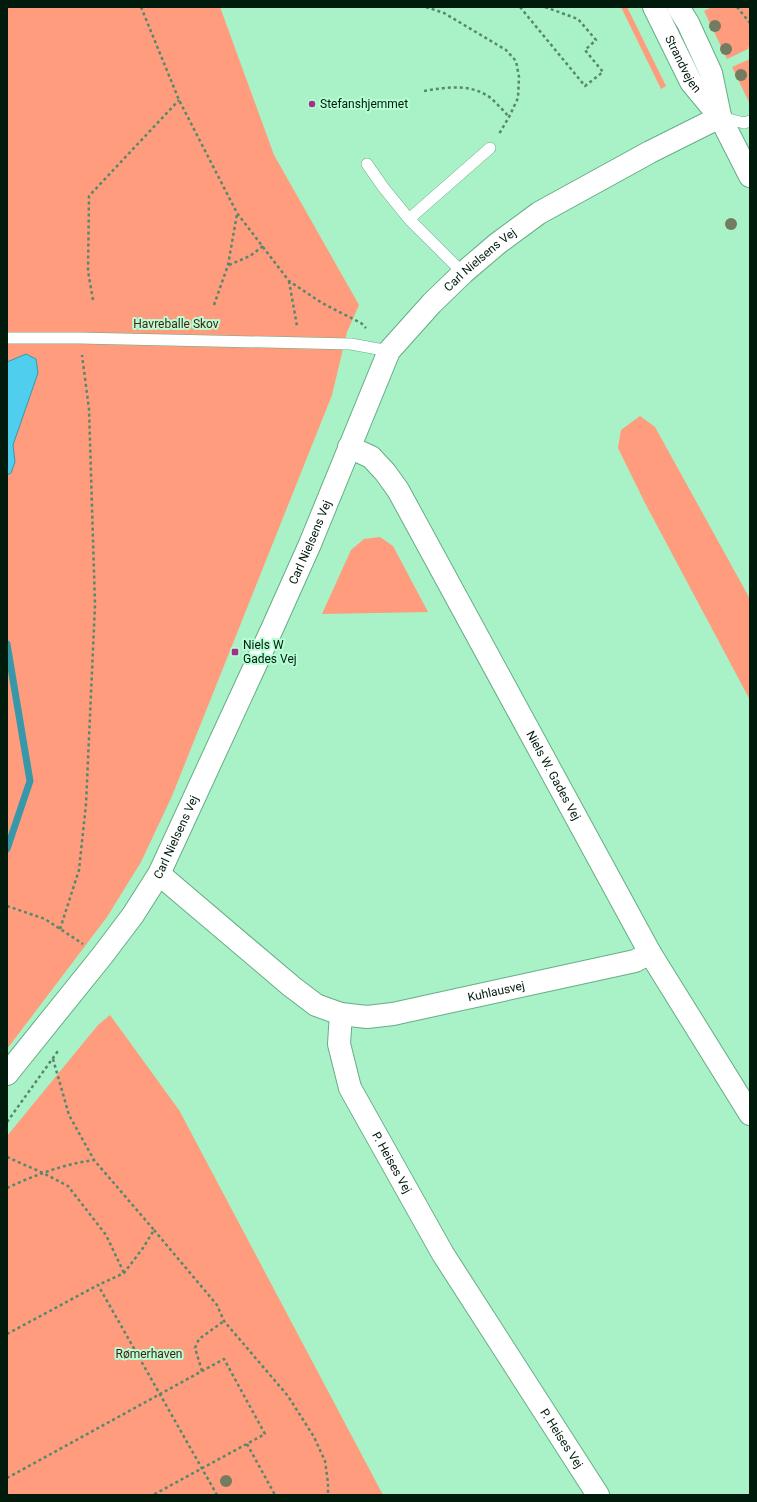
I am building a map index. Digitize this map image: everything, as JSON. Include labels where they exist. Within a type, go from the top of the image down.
[{"type":"street","name":"Strandvejen","points":[[654,7],[691,82],[720,117],[750,176]]},
{"type":"street","name":"Strandvejen","points":[[678,7],[688,23],[711,72],[720,117]]},
{"type":"street","name":"Carl Nielsens Vej","points":[[7,1074],[102,956],[132,915],[159,874],[310,544],[389,351],[432,303],[464,272],[497,244],[539,213],[650,152],[720,117]]},
{"type":"street","name":"Niels W. Gades Vej","points":[[349,447],[371,458],[385,472],[398,490],[650,953],[750,1114]]},
{"type":"street","points":[[159,874],[291,986],[316,1005],[341,1014]]},
{"type":"street","name":"Kuhlausvej","points":[[341,1014],[367,1017],[393,1014],[634,961],[650,953]]},
{"type":"street","name":"P. Heises Vej","points":[[341,1014],[339,1044],[350,1088],[443,1254],[598,1495]]},
{"type":"lane","points":[[720,117],[744,124],[750,121]]},
{"type":"lane","points":[[409,219],[490,148]]},
{"type":"lane","points":[[366,164],[409,219],[464,272]]},
{"type":"lane","points":[[7,338],[299,342],[351,344],[389,351]]},
{"type":"path","points":[[141,7],[179,100],[237,213],[289,281],[322,303],[361,323],[389,351]]},
{"type":"path","points":[[426,7],[444,13],[458,21],[506,50],[516,61],[519,77],[518,98],[509,117],[490,148]]},
{"type":"path","points":[[520,7],[585,86],[603,72],[585,50],[596,40],[578,19],[545,7]]},
{"type":"path","points":[[736,7],[750,23]]},
{"type":"path","points":[[424,91],[461,87],[472,88],[491,99],[509,117]]},
{"type":"path","points":[[93,300],[88,271],[89,196],[179,100]]},
{"type":"path","points":[[214,305],[228,266],[237,213]]},
{"type":"path","points":[[228,266],[250,256],[263,246]]},
{"type":"path","points":[[289,281],[299,342]]},
{"type":"path","points":[[60,929],[79,870],[86,804],[95,605],[89,409],[79,338]]},
{"type":"path","points":[[7,906],[45,919],[102,956]]},
{"type":"path","points":[[53,1058],[69,1115],[94,1160],[217,1305],[224,1321],[288,1396],[314,1437],[325,1461],[328,1495]]},
{"type":"path","points":[[7,1157],[43,1172],[68,1186],[106,1234],[124,1273]]},
{"type":"path","points":[[7,1188],[43,1172],[79,1162],[94,1160]]},
{"type":"path","points":[[7,1334],[98,1285],[124,1273],[144,1248],[154,1230]]},
{"type":"path","points":[[98,1285],[217,1495]]},
{"type":"path","points":[[202,1371],[194,1348],[199,1339],[224,1321]]},
{"type":"path","points":[[7,1478],[224,1359],[265,1434],[153,1495]]},
{"type":"path","points":[[247,1444],[275,1495]]},
{"type":"green space","name":"Havreballe Skov","points":[[7,7],[220,7],[274,155],[359,305],[347,332],[332,395],[172,796],[141,862],[107,917],[7,1049]]},
{"type":"green space","points":[[621,7],[627,7],[666,86],[661,89]]},
{"type":"green space","points":[[712,7],[750,7],[750,41],[748,49],[727,59],[704,11]]},
{"type":"green space","points":[[750,59],[750,104],[732,67]]},
{"type":"green space","points":[[640,416],[655,427],[750,599],[750,700],[645,503],[618,448],[621,430]]},
{"type":"green space","points":[[380,537],[393,546],[428,612],[322,614],[351,550],[364,539]]},
{"type":"green space","name":"Rømerhaven","points":[[110,1015],[179,1110],[383,1495],[7,1495],[7,1136],[98,1025]]},
{"type":"water","points":[[26,354],[36,359],[38,373],[13,445],[15,462],[11,473],[7,475],[7,362]]},
{"type":"waterway","points":[[7,644],[30,781],[7,849]]},
{"type":"place","name":"Stefanshjemmet","points":[[312,104]]},
{"type":"place","name":"Niels W Gades Vej","points":[[235,652]]}]
